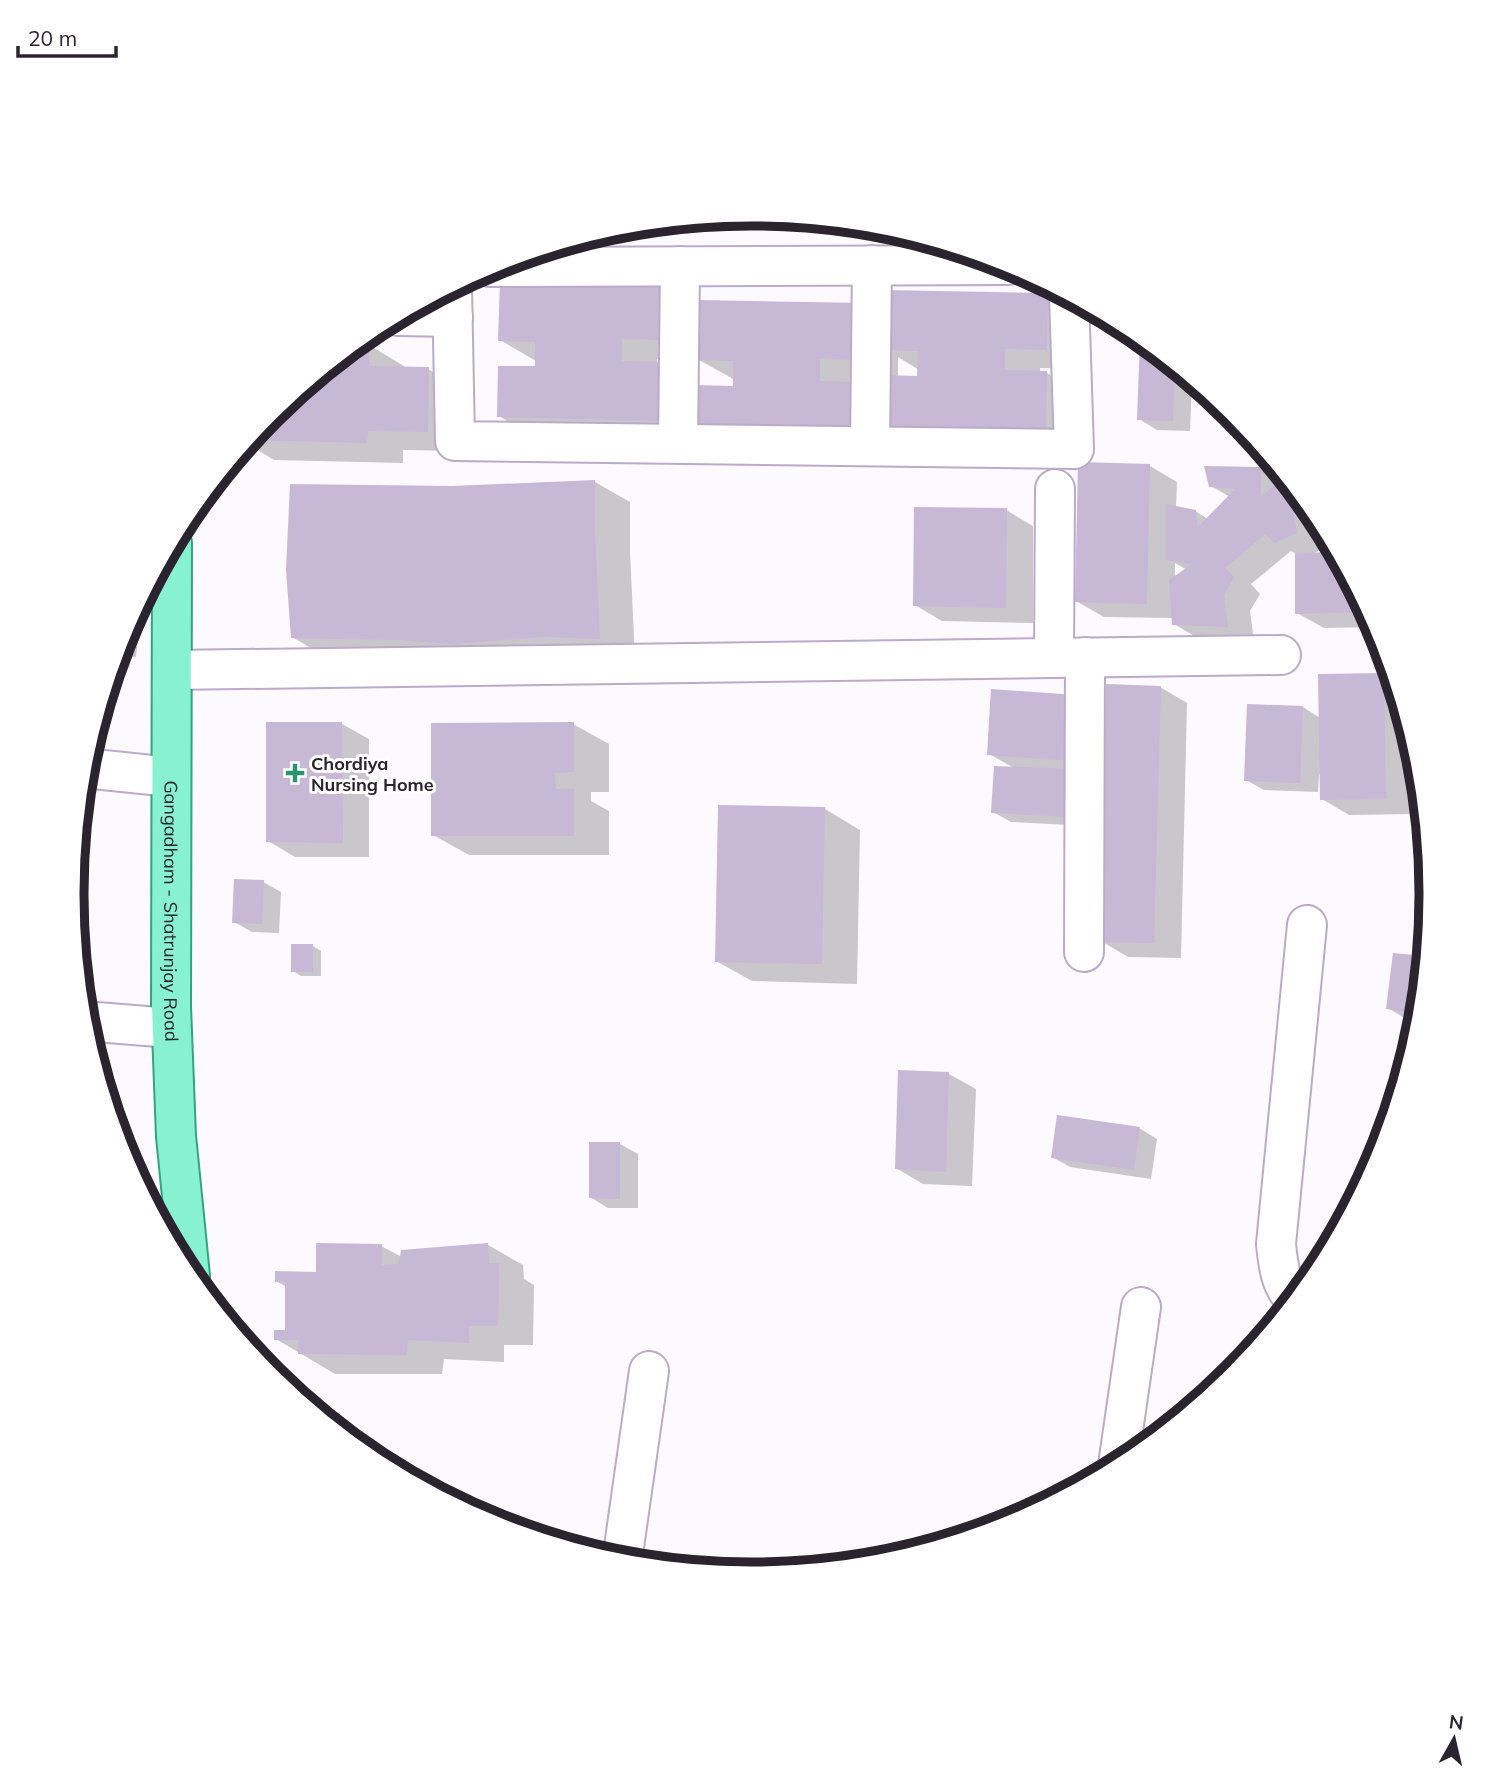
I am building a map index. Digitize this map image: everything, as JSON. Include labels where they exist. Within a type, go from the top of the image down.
[{"type":"main road","name":"Gangadham - Shatrunjay Road","points":[[172,562],[171,1028],[176,1136],[188,1251]]},
{"type":"street","points":[[870,446],[872,265]]},
{"type":"street","points":[[524,267],[974,265]]},
{"type":"street","points":[[678,443],[680,266]]},
{"type":"street","points":[[435,307],[453,302],[455,441],[1074,449],[1069,307]]},
{"type":"street","points":[[1055,489],[1070,658],[1084,952]]},
{"type":"street","points":[[172,670],[1281,655]]},
{"type":"street","points":[[96,769],[171,777]]},
{"type":"street","points":[[1287,1291],[1280,1270],[1276,1244],[1307,925]]},
{"type":"street","points":[[97,1022],[171,1028]]},
{"type":"street","points":[[1120,1450],[1141,1307]]},
{"type":"street","points":[[624,1549],[649,1371]]},
{"type":"building","points":[[500,280],[665,284],[664,340],[622,339],[622,361],[664,362],[663,421],[497,417],[498,366],[535,366],[535,342],[498,341]]},
{"type":"building","points":[[883,290],[1047,295],[1047,350],[1005,349],[1005,370],[1047,371],[1046,430],[880,426],[881,375],[917,376],[918,351],[882,350]]},
{"type":"building","points":[[698,300],[864,303],[862,360],[820,359],[820,381],[862,382],[861,440],[695,437],[696,385],[733,386],[733,361],[697,360]]},
{"type":"building","points":[[369,347],[369,366],[429,367],[428,432],[368,431],[367,443],[263,440],[311,392]]},
{"type":"building","points":[[1140,351],[1175,378],[1173,421],[1137,420]]},
{"type":"building","points":[[1078,462],[1150,464],[1147,604],[1075,602]]},
{"type":"building","points":[[1204,466],[1261,467],[1261,497],[1277,483],[1292,503],[1297,533],[1274,543],[1265,534],[1225,568],[1234,577],[1224,595],[1228,627],[1172,625],[1169,580],[1192,564],[1166,560],[1166,504],[1196,510],[1197,528],[1235,489],[1209,487]]},
{"type":"building","points":[[595,480],[600,639],[544,637],[453,644],[291,638],[286,570],[290,484],[452,486]]},
{"type":"building","points":[[914,507],[1007,508],[1006,608],[913,606]]},
{"type":"building","points":[[1325,552],[1356,612],[1295,614],[1295,553]]},
{"type":"building","points":[[1382,673],[1384,679],[1386,799],[1320,800],[1318,674]]},
{"type":"building","points":[[1106,684],[1161,686],[1154,943],[1100,942]]},
{"type":"building","points":[[991,689],[1076,695],[1072,761],[987,755]]},
{"type":"building","points":[[1247,704],[1303,706],[1300,783],[1244,781]]},
{"type":"building","points":[[266,722],[342,722],[343,843],[266,842]]},
{"type":"building","points":[[574,722],[574,772],[555,773],[556,789],[574,789],[574,836],[431,836],[431,723]]},
{"type":"building","points":[[994,766],[1074,769],[1071,817],[991,813]]},
{"type":"building","points":[[718,805],[825,807],[822,964],[715,962]]},
{"type":"building","points":[[234,879],[264,880],[262,924],[232,923]]},
{"type":"building","points":[[291,944],[313,944],[313,972],[291,972]]},
{"type":"building","points":[[1393,953],[1416,955],[1408,1012],[1386,1009]]},
{"type":"building","points":[[898,1070],[949,1072],[946,1172],[895,1169]]},
{"type":"building","points":[[1057,1115],[1140,1127],[1134,1170],[1051,1158]]},
{"type":"building","points":[[589,1142],[620,1142],[620,1199],[589,1198]]},
{"type":"building","points":[[316,1243],[382,1244],[382,1265],[399,1264],[401,1250],[488,1243],[489,1263],[499,1263],[498,1326],[469,1326],[469,1343],[408,1340],[407,1355],[298,1354],[298,1340],[274,1340],[274,1330],[285,1330],[285,1282],[275,1282],[275,1271],[316,1272]]},
{"type":"place","name":"Chordiya Nursing Home","points":[[295,773]]}]
